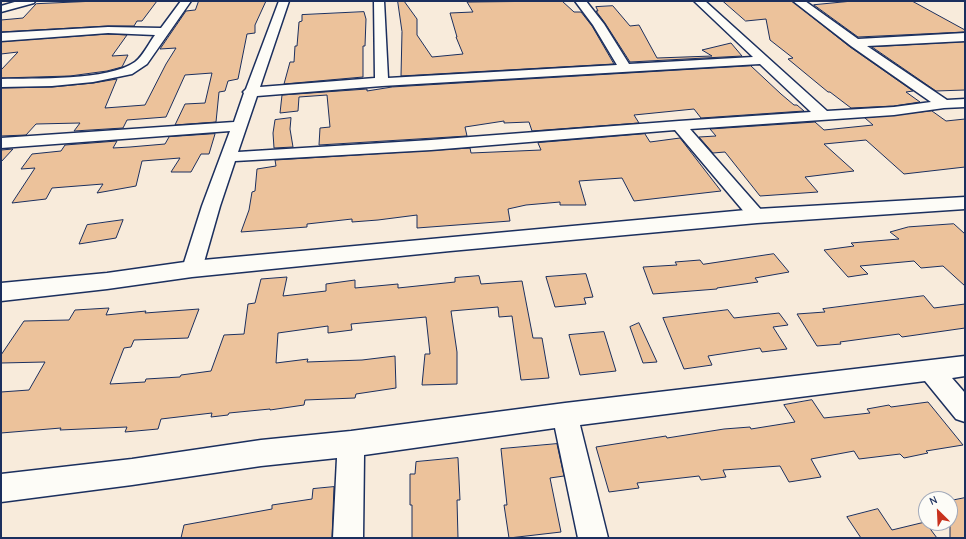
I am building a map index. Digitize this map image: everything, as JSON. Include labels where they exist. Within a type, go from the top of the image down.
[{"type":"street","points":[[1,10],[30,1]]},
{"type":"street","points":[[1,83],[85,79],[116,75],[130,71],[140,64],[186,1]]},
{"type":"street","points":[[192,268],[211,206],[240,126],[250,92],[284,1]]},
{"type":"street","points":[[379,1],[382,82]]},
{"type":"street","points":[[580,1],[598,24],[625,68]]},
{"type":"street","points":[[699,1],[823,115]]},
{"type":"street","points":[[798,1],[855,43],[944,104]]},
{"type":"street","points":[[1,37],[108,30],[164,32]]},
{"type":"street","points":[[855,43],[965,37]]},
{"type":"street","points":[[250,92],[382,82],[764,60]]},
{"type":"street","points":[[229,157],[431,145],[679,125],[894,111],[944,104],[965,103]]},
{"type":"street","points":[[679,125],[757,216]]},
{"type":"street","points":[[1,144],[240,126]]},
{"type":"street","points":[[1,292],[107,281],[192,268],[757,216],[965,203]]},
{"type":"street","points":[[1,488],[132,472],[261,453],[351,444],[565,415],[965,366]]},
{"type":"street","points":[[930,370],[965,411]]},
{"type":"street","points":[[565,415],[593,538]]},
{"type":"street","points":[[348,538],[351,444]]},
{"type":"building","points":[[97,1],[157,1],[142,21],[137,21],[134,26],[1,32],[1,20],[23,18],[36,4]]},
{"type":"building","points":[[199,1],[266,1],[255,25],[255,33],[247,34],[238,79],[228,81],[225,91],[219,92],[216,122],[175,125],[185,104],[205,103],[212,73],[185,75],[166,117],[127,120],[123,128],[74,131],[80,123],[36,124],[26,135],[1,136],[1,88],[52,87],[117,79],[105,108],[145,105],[176,48],[160,49],[186,11],[195,10]]},
{"type":"building","points":[[398,1],[404,1],[417,19],[417,35],[432,57],[463,54],[456,37],[450,13],[473,12],[467,2],[562,1],[574,12],[581,12],[592,26],[614,64],[401,76],[402,32]]},
{"type":"building","points":[[723,1],[792,1],[850,47],[913,91],[906,92],[920,102],[894,106],[851,108],[828,92],[788,59],[793,58],[770,40],[766,19],[746,21]]},
{"type":"building","points":[[853,1],[912,1],[965,30],[965,32],[858,37],[814,5]]},
{"type":"building","points":[[613,6],[630,26],[639,25],[657,58],[712,56],[702,50],[731,43],[742,56],[630,62],[596,11],[598,11],[596,7]]},
{"type":"building","points":[[364,12],[366,19],[365,46],[363,46],[363,77],[284,84],[290,62],[294,62],[299,22],[302,21],[302,15]]},
{"type":"building","points":[[108,34],[127,35],[112,56],[128,55],[122,67],[107,71],[70,76],[1,78],[1,70],[18,52],[1,54],[1,42]]},
{"type":"building","points":[[965,42],[965,90],[936,91],[872,47]]},
{"type":"building","points":[[751,66],[781,94],[804,111],[701,118],[694,109],[634,115],[639,123],[532,131],[529,122],[504,123],[504,121],[465,127],[467,136],[319,145],[320,128],[330,127],[327,95],[299,97],[298,111],[280,113],[282,95],[367,89],[367,91],[392,87]]},
{"type":"building","points":[[932,111],[946,121],[965,119],[965,167],[904,174],[866,140],[824,144],[854,171],[805,177],[818,192],[760,196],[725,152],[713,153],[699,137],[716,136],[710,129],[815,122],[824,130],[873,125],[865,118]]},
{"type":"building","points":[[291,118],[290,129],[293,147],[274,148],[273,133],[275,120]]},
{"type":"building","points":[[215,134],[209,154],[201,154],[191,172],[171,172],[180,158],[142,161],[136,186],[97,193],[103,184],[52,188],[46,199],[12,203],[35,168],[21,169],[32,154],[61,151],[65,145],[117,141],[113,148],[130,147],[165,144],[169,137]]},
{"type":"building","points":[[645,134],[650,142],[680,138],[721,191],[634,201],[622,178],[579,181],[586,205],[560,205],[560,202],[526,205],[508,209],[510,221],[417,228],[417,215],[352,222],[352,219],[307,224],[307,227],[241,232],[249,210],[252,192],[255,191],[257,169],[276,166],[275,160],[470,148],[471,153],[541,150],[538,143]]},
{"type":"building","points":[[13,149],[1,162],[1,150]]},
{"type":"building","points":[[123,220],[116,238],[79,244],[87,225]]},
{"type":"building","points":[[954,224],[965,234],[965,286],[943,266],[921,268],[914,261],[860,266],[868,274],[848,277],[824,250],[854,246],[851,243],[899,239],[890,232],[908,227]]},
{"type":"building","points":[[774,254],[789,272],[755,278],[758,282],[717,289],[653,294],[643,267],[677,265],[675,262],[700,260],[703,264]]},
{"type":"building","points":[[586,274],[593,297],[584,298],[586,304],[555,307],[546,277]]},
{"type":"building","points":[[479,276],[481,284],[522,281],[533,338],[542,338],[549,378],[521,380],[512,316],[499,317],[498,307],[451,311],[457,352],[457,384],[422,385],[425,354],[430,354],[426,317],[351,324],[352,330],[328,333],[328,326],[278,333],[276,363],[308,359],[307,362],[362,360],[395,356],[396,388],[356,394],[355,398],[305,400],[304,405],[270,410],[229,413],[228,415],[211,417],[212,413],[161,419],[158,429],[125,432],[127,427],[60,430],[61,428],[1,433],[1,392],[29,390],[45,362],[1,363],[1,355],[24,321],[69,320],[75,310],[109,308],[106,315],[146,311],[145,313],[199,309],[188,338],[134,340],[131,347],[124,348],[110,384],[145,382],[146,379],[180,377],[181,375],[211,371],[224,335],[244,334],[248,304],[255,303],[261,279],[287,277],[283,296],[326,291],[326,284],[355,280],[355,288],[398,284],[398,288],[455,282],[455,278]]},
{"type":"building","points":[[924,296],[934,308],[965,304],[965,328],[902,337],[899,334],[840,342],[841,344],[817,346],[797,314],[825,312],[823,309]]},
{"type":"building","points":[[728,310],[734,318],[779,313],[788,325],[773,327],[787,349],[762,352],[760,348],[708,356],[712,365],[684,369],[663,318]]},
{"type":"building","points":[[639,323],[657,362],[643,363],[630,327]]},
{"type":"building","points":[[604,332],[616,371],[580,375],[569,335]]},
{"type":"building","points":[[812,400],[824,418],[870,413],[867,409],[889,405],[891,407],[928,402],[963,445],[926,451],[928,453],[904,458],[900,454],[859,459],[854,451],[811,459],[821,477],[789,482],[780,466],[723,470],[726,477],[701,480],[699,476],[637,483],[639,488],[609,492],[596,447],[666,436],[667,438],[724,429],[750,427],[751,429],[795,422],[784,405]]},
{"type":"building","points":[[557,444],[564,476],[550,478],[561,532],[509,538],[504,505],[507,505],[501,449]]},
{"type":"building","points":[[458,458],[460,500],[457,500],[458,538],[412,538],[410,474],[415,474],[416,462]]},
{"type":"building","points":[[334,487],[332,538],[181,538],[184,525],[272,509],[272,505],[312,499],[313,489]]},
{"type":"building","points":[[965,498],[965,538],[950,538],[950,531],[958,531],[958,499]]},
{"type":"building","points":[[878,509],[892,530],[918,524],[918,531],[932,531],[937,538],[861,538],[847,517]]}]
